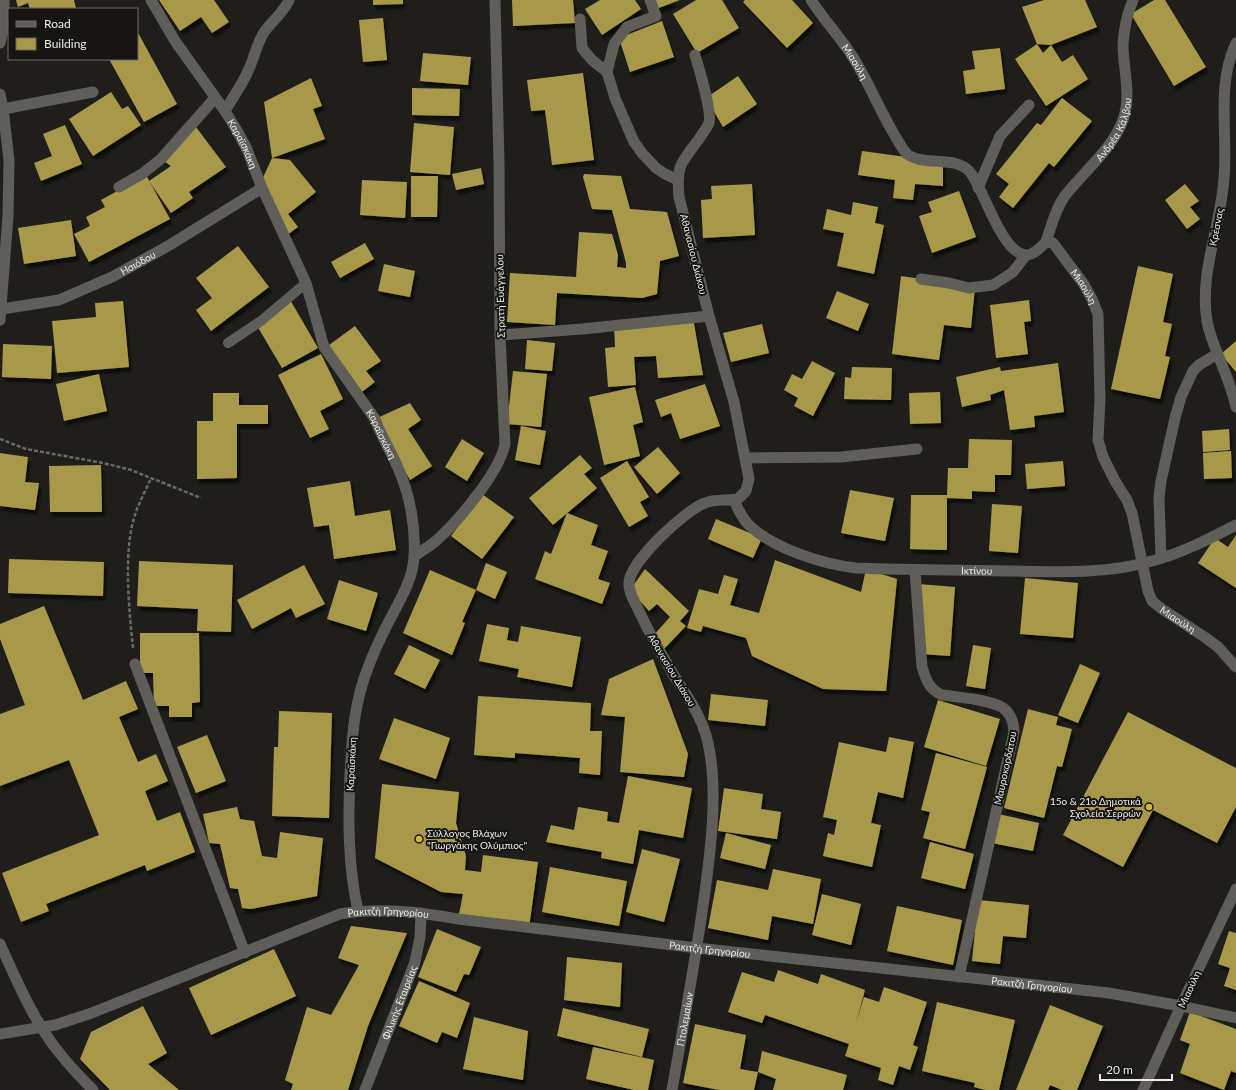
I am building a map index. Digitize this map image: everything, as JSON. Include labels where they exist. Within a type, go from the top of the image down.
[{"type":"street","points":[[0,43],[4,26],[4,0]]},
{"type":"street","name":"Καραϊσκάκη","points":[[151,0],[175,41],[225,110],[246,147],[262,188],[306,283],[324,347],[375,419],[398,468],[406,490],[412,516],[414,556],[411,576],[370,664],[362,686],[356,710],[352,738],[348,839],[353,892],[358,911]]},
{"type":"street","points":[[225,110],[238,92],[249,70],[259,41],[264,32],[286,6],[289,0]]},
{"type":"street","name":"Στρατή Ευάγγελου","points":[[414,556],[436,541],[453,524],[487,482],[502,456],[505,444],[506,435],[500,335],[500,162],[495,0]]},
{"type":"street","points":[[650,0],[656,16],[627,27],[614,44],[607,72],[615,98],[634,142],[656,168],[678,180]]},
{"type":"street","name":"Μιαούλη","points":[[812,0],[854,59],[886,123],[907,154],[916,158],[960,165],[969,171],[1003,236],[1013,248],[1026,255]]},
{"type":"street","name":"Ανδρέα Κάλβου","points":[[1046,242],[1058,207],[1112,140],[1124,116],[1128,90],[1123,44],[1129,9],[1133,0]]},
{"type":"street","points":[[580,19],[582,48],[592,60],[607,72]]},
{"type":"street","name":"Κρέσνας","points":[[1236,43],[1231,53],[1224,85],[1224,178],[1208,270],[1205,299],[1207,323],[1217,354],[1230,385],[1236,407]]},
{"type":"street","name":"Αθανασίου Διάκου","points":[[695,54],[705,93],[709,113],[709,123],[682,162],[678,180],[680,197],[709,316],[734,402],[749,475],[747,487],[741,497],[734,500],[710,501],[698,506],[682,517],[636,565],[629,582],[631,594],[646,626],[664,659],[699,715],[708,744],[712,774],[713,804],[709,863],[697,948]]},
{"type":"street","points":[[3,109],[93,92]]},
{"type":"street","points":[[0,94],[9,160],[8,216],[0,320]]},
{"type":"street","points":[[119,187],[142,174],[161,159],[215,98]]},
{"type":"street","points":[[978,188],[1000,136],[1029,105]]},
{"type":"street","name":"Ησιόδου","points":[[2,309],[59,300],[112,276],[168,246],[262,188]]},
{"type":"street","points":[[921,279],[949,283],[969,288],[993,285],[1013,272],[1026,255],[1031,254],[1046,242]]},
{"type":"street","name":"Μιαούλη","points":[[1046,242],[1053,243],[1060,251],[1092,299],[1098,314],[1100,370],[1098,440],[1103,457],[1114,481],[1127,500],[1132,513],[1148,591],[1152,601],[1212,642],[1236,667]]},
{"type":"street","points":[[500,335],[582,329],[709,316]]},
{"type":"street","points":[[1161,558],[1159,498],[1161,481],[1175,418],[1181,397],[1193,370],[1217,354]]},
{"type":"street","points":[[746,458],[841,457],[917,449]]},
{"type":"street","name":"Ικτίνου","points":[[734,500],[740,513],[750,526],[777,544],[809,558],[829,564],[856,568],[1067,572],[1126,567],[1142,564],[1195,546],[1236,525]]},
{"type":"street","name":"Μαυροκορδάτου","points":[[915,570],[922,667],[930,687],[942,695],[989,702],[999,705],[1008,712],[1013,723],[1014,732],[958,977]]},
{"type":"street","points":[[135,664],[245,953]]},
{"type":"street","name":"Μιαούλη","points":[[1143,1090],[1236,889]]},
{"type":"street","name":"Ρακιτζή Γρηγορίου","points":[[0,1034],[42,1027],[89,1014],[340,914],[358,911],[383,910],[421,913],[458,919],[697,948],[1109,993],[1236,1018]]},
{"type":"street","name":"Φιλικής Εταιρείας","points":[[365,1090],[413,968],[420,937],[421,913]]},
{"type":"street","points":[[0,944],[22,991],[42,1027],[58,1051],[93,1090]]},
{"type":"street","name":"Πτολεμαίων","points":[[672,1090],[697,948]]},
{"type":"lane","points":[[228,343],[261,320],[306,283]]},
{"type":"path","points":[[0,439],[26,449],[116,466],[201,498]]},
{"type":"path","points":[[135,664],[130,611],[129,548],[135,516],[151,478]]},
{"type":"building","points":[[16,0],[74,0],[76,8],[30,8],[28,3],[18,7]]},
{"type":"building","points":[[159,0],[214,0],[229,22],[212,33],[201,17],[180,31]]},
{"type":"building","points":[[373,0],[403,0],[403,4],[373,5]]},
{"type":"building","points":[[512,0],[573,0],[575,23],[513,26]]},
{"type":"building","points":[[600,0],[635,0],[641,9],[602,35],[585,9]]},
{"type":"building","points":[[653,0],[680,0],[656,9]]},
{"type":"building","points":[[696,0],[722,0],[739,28],[697,53],[673,14]]},
{"type":"building","points":[[745,0],[792,0],[813,23],[787,48],[743,2]]},
{"type":"building","points":[[1044,0],[1085,0],[1097,27],[1051,45],[1037,44],[1022,7]]},
{"type":"building","points":[[1154,0],[1165,0],[1206,67],[1174,86],[1131,14]]},
{"type":"building","points":[[383,18],[387,60],[363,62],[359,20]]},
{"type":"building","points":[[662,21],[674,57],[630,72],[619,38]]},
{"type":"building","points":[[138,33],[177,104],[144,122],[110,60],[138,60]]},
{"type":"building","points":[[1037,44],[1043,53],[1051,45],[1062,62],[1073,55],[1088,79],[1046,106],[1015,59]]},
{"type":"building","points":[[1000,48],[1005,89],[966,94],[963,71],[975,69],[972,51]]},
{"type":"building","points":[[423,53],[471,57],[468,85],[420,81]]},
{"type":"building","points":[[583,73],[594,160],[552,165],[545,110],[531,111],[527,80]]},
{"type":"building","points":[[738,76],[757,104],[723,127],[706,98]]},
{"type":"building","points":[[311,78],[322,106],[313,109],[325,139],[272,158],[264,102]]},
{"type":"building","points":[[412,88],[460,89],[459,116],[412,115]]},
{"type":"building","points":[[111,92],[122,109],[128,106],[141,125],[93,156],[69,119]]},
{"type":"building","points":[[1062,98],[1092,121],[1054,167],[1049,163],[1013,208],[999,197],[1009,184],[996,174],[1037,123],[1041,125]]},
{"type":"building","points":[[193,123],[226,167],[189,192],[193,198],[171,213],[149,181],[171,166],[161,159]]},
{"type":"building","points":[[414,123],[454,127],[450,175],[410,172]]},
{"type":"building","points":[[65,125],[82,164],[41,181],[34,163],[52,156],[43,134]]},
{"type":"building","points":[[862,151],[943,162],[943,186],[915,184],[913,200],[893,198],[895,180],[858,175]]},
{"type":"building","points":[[272,158],[290,160],[316,192],[288,214],[298,227],[287,235],[260,184]]},
{"type":"building","points":[[481,168],[484,184],[456,190],[452,174]]},
{"type":"building","points":[[584,174],[621,176],[630,209],[667,212],[679,256],[660,261],[657,294],[642,298],[557,293],[555,325],[507,322],[510,273],[576,277],[579,232],[612,234],[618,255],[617,267],[626,268],[612,210],[592,209],[583,177]]},
{"type":"building","points":[[146,175],[170,219],[89,262],[74,234],[90,226],[86,217],[105,207],[101,200]]},
{"type":"building","points":[[411,176],[438,176],[437,217],[411,217]]},
{"type":"building","points":[[362,180],[407,182],[405,218],[360,215]]},
{"type":"building","points":[[752,184],[755,235],[703,238],[701,200],[712,199],[711,186]]},
{"type":"building","points":[[1185,184],[1199,201],[1190,207],[1200,219],[1187,229],[1165,200]]},
{"type":"building","points":[[959,191],[976,237],[932,253],[919,216],[932,212],[928,202]]},
{"type":"building","points":[[853,202],[878,207],[875,223],[884,225],[874,274],[837,266],[844,233],[823,229],[827,209],[851,215]]},
{"type":"building","points":[[71,220],[76,256],[24,264],[18,228]]},
{"type":"building","points":[[365,243],[374,259],[340,278],[331,262]]},
{"type":"building","points":[[238,246],[269,287],[211,331],[196,310],[212,298],[196,278]]},
{"type":"building","points":[[384,264],[415,271],[410,297],[378,291]]},
{"type":"building","points":[[1138,266],[1173,274],[1163,322],[1172,324],[1165,356],[1170,357],[1160,399],[1111,389]]},
{"type":"building","points":[[901,276],[975,287],[971,328],[944,325],[939,360],[892,354]]},
{"type":"building","points":[[837,291],[869,304],[858,331],[826,318]]},
{"type":"building","points":[[289,298],[318,348],[282,368],[256,324]]},
{"type":"building","points":[[1029,300],[1031,321],[1024,322],[1028,354],[996,358],[990,305]]},
{"type":"building","points":[[123,301],[129,367],[57,373],[52,321],[96,317],[95,303]]},
{"type":"building","points":[[693,318],[703,375],[658,378],[656,356],[634,357],[636,385],[608,387],[605,348],[615,347],[614,326]]},
{"type":"building","points":[[762,324],[769,353],[731,362],[723,333]]},
{"type":"building","points":[[355,326],[381,361],[366,371],[375,382],[359,394],[325,348]]},
{"type":"building","points":[[527,340],[555,343],[552,371],[525,369]]},
{"type":"building","points":[[1236,341],[1236,372],[1221,354]]},
{"type":"building","points":[[3,344],[52,346],[51,379],[2,377]]},
{"type":"building","points":[[321,354],[343,399],[320,411],[329,429],[310,438],[278,375]]},
{"type":"building","points":[[812,361],[835,373],[813,416],[794,406],[798,398],[784,390],[792,374],[802,379]]},
{"type":"building","points":[[1058,363],[1064,412],[1034,416],[1035,427],[1010,430],[1004,390],[990,395],[991,400],[962,407],[956,377],[1000,367],[1002,376],[1001,371]]},
{"type":"building","points":[[852,367],[892,368],[891,400],[844,399],[845,377],[851,378]]},
{"type":"building","points":[[513,371],[547,374],[541,427],[507,424]]},
{"type":"building","points":[[99,374],[107,411],[64,421],[56,384]]},
{"type":"building","points":[[705,384],[720,426],[680,439],[671,413],[661,417],[655,400]]},
{"type":"building","points":[[635,387],[643,422],[633,425],[640,456],[604,465],[589,397]]},
{"type":"building","points":[[940,392],[941,423],[910,424],[909,393]]},
{"type":"building","points":[[213,393],[239,393],[239,405],[268,405],[268,424],[237,424],[237,478],[197,479],[197,421],[213,421]]},
{"type":"building","points":[[410,403],[421,420],[408,429],[432,466],[410,480],[375,419]]},
{"type":"building","points":[[521,426],[546,431],[540,465],[515,460]]},
{"type":"building","points":[[1229,429],[1230,450],[1203,452],[1202,431]]},
{"type":"building","points":[[462,439],[484,453],[467,481],[445,467]]},
{"type":"building","points":[[969,439],[1012,440],[1011,475],[995,475],[995,492],[972,491],[972,499],[947,498],[947,550],[910,549],[911,495],[947,495],[948,468],[968,468]]},
{"type":"building","points":[[658,447],[680,473],[657,494],[634,467]]},
{"type":"building","points":[[1231,451],[1232,478],[1204,479],[1203,453]]},
{"type":"building","points":[[0,453],[28,457],[25,482],[39,483],[35,510],[0,506]]},
{"type":"building","points":[[580,455],[592,468],[584,474],[597,488],[553,525],[529,498]]},
{"type":"building","points":[[627,461],[649,497],[640,502],[648,516],[629,527],[600,478]]},
{"type":"building","points":[[1063,461],[1065,486],[1027,489],[1025,464]]},
{"type":"building","points":[[101,465],[102,512],[50,512],[49,466]]},
{"type":"building","points":[[350,481],[355,516],[390,510],[396,550],[334,559],[329,525],[314,527],[307,488]]},
{"type":"building","points":[[850,490],[894,498],[885,541],[841,533]]},
{"type":"building","points":[[482,494],[514,517],[482,559],[451,536]]},
{"type":"building","points":[[992,504],[1022,506],[1018,553],[989,551]]},
{"type":"building","points":[[567,513],[598,525],[591,545],[608,551],[598,579],[610,583],[602,604],[535,579],[545,551],[551,554]]},
{"type":"building","points":[[716,519],[762,538],[753,558],[708,539]]},
{"type":"building","points":[[1236,535],[1236,588],[1198,563],[1215,538],[1228,547]]},
{"type":"building","points":[[9,559],[104,562],[103,596],[8,593]]},
{"type":"building","points":[[775,560],[861,592],[866,569],[897,579],[886,691],[823,689],[752,656],[746,638],[703,626],[701,632],[687,628],[699,589],[718,594],[724,575],[738,579],[730,605],[759,613]]},
{"type":"building","points":[[139,561],[233,565],[231,632],[197,631],[198,609],[137,606]]},
{"type":"building","points":[[486,563],[507,572],[495,599],[476,590]]},
{"type":"building","points":[[304,565],[325,604],[296,618],[291,608],[252,629],[237,600]]},
{"type":"building","points":[[645,569],[689,611],[680,621],[686,626],[663,650],[652,637],[670,617],[657,604],[649,611],[630,590]]},
{"type":"building","points":[[430,570],[476,590],[462,622],[465,623],[452,655],[403,633]]},
{"type":"building","points":[[1025,578],[1078,583],[1073,638],[1020,634]]},
{"type":"building","points":[[339,580],[378,593],[366,631],[327,619]]},
{"type":"building","points":[[919,584],[955,587],[950,656],[921,654]]},
{"type":"building","points":[[44,606],[83,700],[126,681],[138,709],[119,717],[138,762],[156,754],[168,781],[145,791],[157,821],[180,812],[195,852],[147,871],[145,865],[46,904],[49,911],[21,922],[2,873],[99,835],[69,760],[0,786],[0,714],[25,705],[0,639],[0,624]]},
{"type":"building","points":[[487,624],[509,628],[507,640],[518,642],[521,626],[581,637],[572,687],[517,677],[519,669],[479,661]]},
{"type":"building","points":[[140,633],[199,633],[200,702],[192,703],[192,717],[169,717],[169,706],[154,706],[153,673],[140,673]]},
{"type":"building","points":[[409,645],[440,660],[425,689],[394,674]]},
{"type":"building","points":[[973,645],[991,648],[985,689],[966,686]]},
{"type":"building","points":[[653,659],[688,754],[684,777],[620,772],[625,717],[601,715],[609,679]]},
{"type":"building","points":[[1080,664],[1100,673],[1078,723],[1058,715]]},
{"type":"building","points":[[711,694],[768,700],[765,726],[708,720]]},
{"type":"building","points":[[478,696],[591,703],[590,731],[602,731],[600,775],[579,773],[580,758],[515,753],[515,758],[474,755]]},
{"type":"building","points":[[938,700],[1000,719],[986,766],[924,747]]},
{"type":"building","points":[[1028,709],[1058,717],[1056,725],[1072,729],[1062,767],[1057,766],[1044,818],[1004,808]]},
{"type":"building","points":[[279,711],[332,713],[329,818],[272,816],[274,747],[278,747]]},
{"type":"building","points":[[1128,712],[1236,768],[1236,807],[1217,843],[1153,810],[1123,867],[1063,835]]},
{"type":"building","points":[[394,718],[450,738],[436,779],[379,759]]},
{"type":"building","points":[[207,735],[226,781],[196,793],[177,747]]},
{"type":"building","points":[[889,737],[914,742],[903,798],[878,792],[871,823],[881,825],[872,867],[823,856],[828,833],[834,835],[837,820],[823,817],[839,742],[886,752]]},
{"type":"building","points":[[936,753],[987,767],[965,849],[923,838],[930,812],[921,810]]},
{"type":"building","points":[[628,776],[692,788],[683,838],[639,830],[633,864],[601,858],[602,852],[546,842],[551,825],[574,830],[578,807],[608,812],[607,821],[619,823]]},
{"type":"building","name":"Σύλλογος Βλάχων \"Γιωργάκης Ολύμπιος\"","points":[[382,784],[459,792],[456,823],[466,856],[465,870],[481,872],[483,855],[538,862],[529,928],[458,919],[463,894],[441,892],[375,858]]},
{"type":"building","points":[[724,788],[763,794],[761,809],[781,812],[777,839],[718,831]]},
{"type":"building","points":[[237,807],[240,819],[254,821],[262,856],[277,858],[280,832],[323,838],[317,896],[251,909],[242,908],[238,889],[230,888],[220,844],[209,843],[203,814]]},
{"type":"building","points":[[998,814],[1039,823],[1033,851],[992,843]]},
{"type":"building","points":[[726,833],[771,845],[765,869],[720,858]]},
{"type":"building","points":[[930,842],[974,854],[965,889],[921,878]]},
{"type":"building","points":[[642,849],[680,859],[664,922],[626,912]]},
{"type":"building","points":[[550,867],[627,881],[619,926],[542,912]]},
{"type":"building","points":[[773,869],[821,879],[813,924],[772,916],[768,940],[708,928],[717,880],[768,890]]},
{"type":"building","points":[[822,894],[861,904],[851,945],[812,935]]},
{"type":"building","points":[[978,900],[1029,905],[1026,938],[1003,936],[1000,964],[972,961]]},
{"type":"building","points":[[897,906],[962,920],[953,965],[887,951]]},
{"type":"building","points":[[351,926],[407,933],[368,1026],[348,1090],[291,1090],[293,1084],[285,1080],[307,1007],[331,1015],[359,965],[338,958]]},
{"type":"building","points":[[437,929],[481,947],[469,975],[464,974],[456,992],[418,977]]},
{"type":"building","points":[[1229,931],[1236,933],[1236,990],[1224,986],[1230,968],[1218,964]]},
{"type":"building","points":[[274,949],[296,996],[211,1035],[189,988]]},
{"type":"building","points":[[567,957],[622,963],[620,1007],[564,1000]]},
{"type":"building","points":[[778,970],[818,984],[821,974],[865,990],[856,1023],[864,997],[879,1002],[884,987],[927,1002],[913,1045],[918,1047],[910,1070],[899,1066],[893,1085],[878,1080],[881,1068],[845,1056],[849,1044],[765,1015],[762,1023],[728,1012],[742,972],[774,982]]},
{"type":"building","points":[[419,981],[470,1003],[457,1038],[442,1032],[437,1043],[399,1026]]},
{"type":"building","points":[[937,1002],[1015,1020],[999,1090],[985,1090],[974,1087],[975,1083],[922,1071]]},
{"type":"building","points":[[1050,1005],[1103,1026],[1077,1090],[1062,1090],[1050,1085],[1048,1090],[1016,1090]]},
{"type":"building","points":[[143,1006],[167,1053],[148,1064],[179,1090],[110,1090],[80,1059],[91,1032]]},
{"type":"building","points":[[563,1008],[649,1029],[642,1057],[557,1036]]},
{"type":"building","points":[[1190,1012],[1236,1029],[1236,1073],[1231,1071],[1224,1090],[1180,1073],[1190,1044],[1180,1040]]},
{"type":"building","points":[[474,1017],[528,1031],[523,1080],[463,1069]]},
{"type":"building","points":[[695,1024],[746,1035],[740,1069],[758,1072],[754,1090],[719,1090],[683,1083]]},
{"type":"building","points":[[593,1047],[654,1060],[648,1090],[634,1090],[586,1079]]},
{"type":"building","points":[[762,1051],[847,1075],[843,1090],[773,1090],[776,1079],[758,1072]]},
{"type":"place","name":"15ο & 21ο Δημοτικά Σχολεία Σερρών","points":[[1149,807]]},
{"type":"place","name":"Σύλλογος Βλάχων \"Γιωργάκης Ολύμπιος\"","points":[[419,839]]}]
